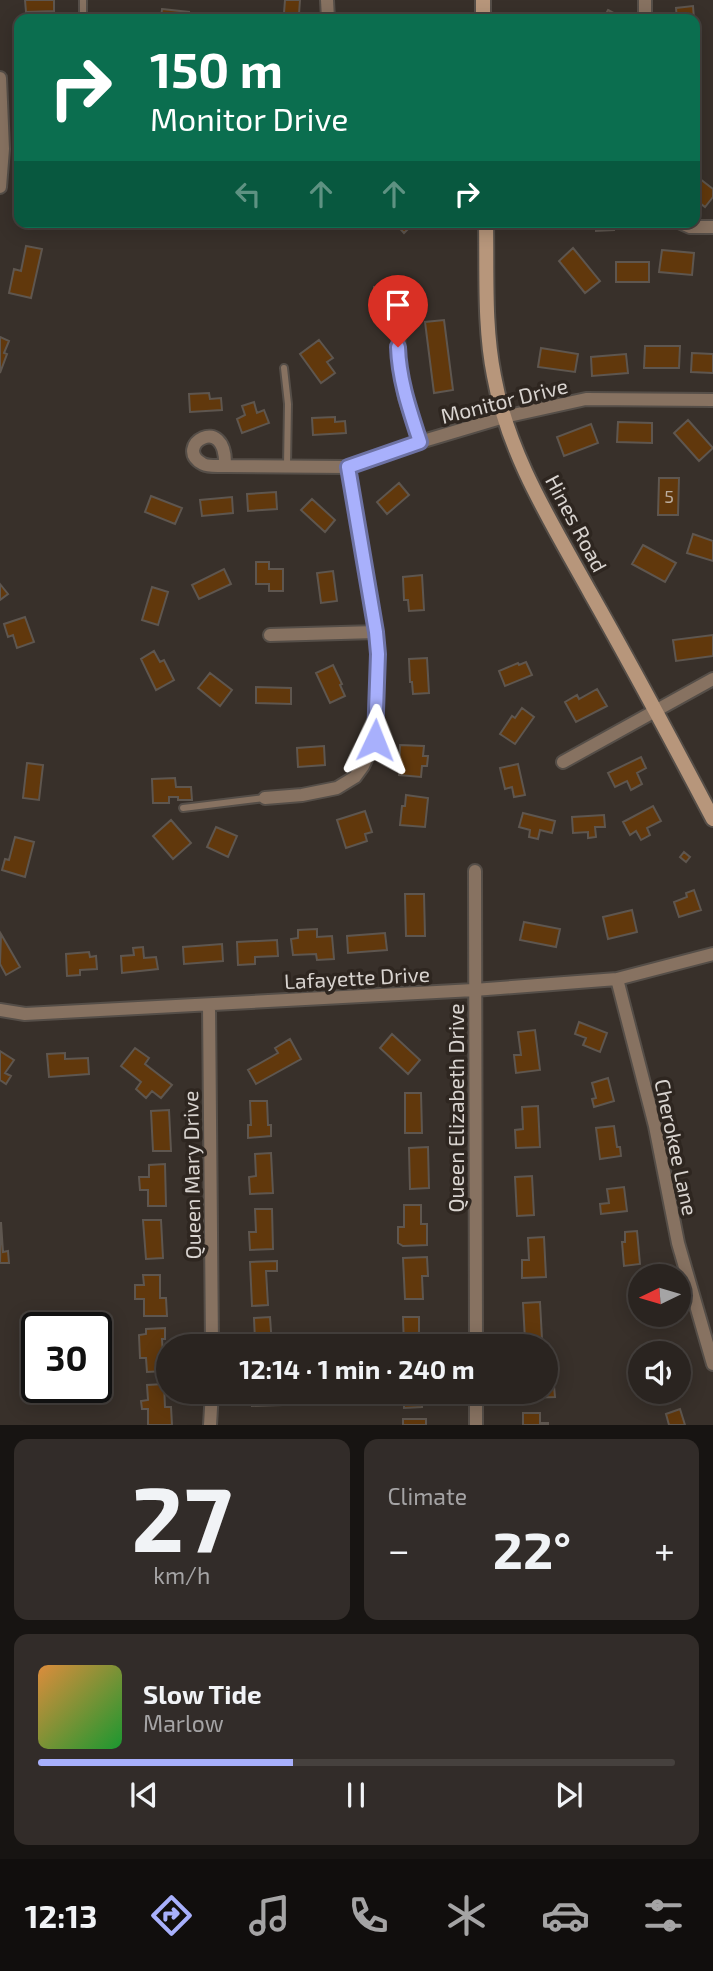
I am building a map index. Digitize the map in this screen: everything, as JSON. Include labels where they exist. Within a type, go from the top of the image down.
[{"type":"street","points":[[0,78],[3,149],[0,187]]},
{"type":"street","name":"Hines Road","points":[[486,228],[488,326],[493,375],[516,452],[544,509],[656,710],[713,819]]},
{"type":"street","points":[[398,330],[398,363],[405,398],[420,442]]},
{"type":"street","name":"Monitor Drive","points":[[225,466],[348,467],[504,417],[586,399],[713,400]]},
{"type":"street","points":[[265,797],[302,795],[337,788],[355,777],[375,740],[378,654],[376,632],[348,467]]},
{"type":"street","points":[[270,635],[376,632]]},
{"type":"street","points":[[563,762],[713,679]]},
{"type":"street","name":"Queen Elizabeth Drive","points":[[475,871],[475,1334]]},
{"type":"street","name":"Lafayette Drive","points":[[0,1010],[25,1014],[474,990],[617,978],[713,954]]},
{"type":"street","name":"Cherokee Lane","points":[[617,978],[655,1126],[678,1243],[713,1364]]},
{"type":"street","name":"Queen Mary Drive","points":[[209,1005],[212,1334]]},
{"type":"street","points":[[211,1425],[212,1404]]},
{"type":"street","points":[[476,1404],[476,1425]]},
{"type":"lane","points":[[284,368],[288,404],[287,466]]},
{"type":"lane","points":[[183,808],[265,797]]},
{"type":"building","points":[[25,0],[54,0],[54,11],[26,12]]},
{"type":"building","points":[[285,0],[300,0],[299,14],[284,13]]},
{"type":"building","points":[[693,6],[694,14],[677,14],[676,8]]},
{"type":"building","points":[[162,9],[189,12],[189,14],[162,14]]},
{"type":"building","points":[[700,179],[713,189],[713,197],[705,207],[700,203]]},
{"type":"building","points":[[596,228],[614,228],[614,230],[596,231]]},
{"type":"building","points":[[26,246],[42,249],[31,298],[9,293],[14,269],[21,271]]},
{"type":"building","points":[[573,248],[600,281],[585,293],[559,261]]},
{"type":"building","points":[[662,250],[694,253],[692,275],[659,272]]},
{"type":"building","points":[[616,262],[649,262],[649,282],[616,282]]},
{"type":"building","points":[[417,284],[419,303],[375,306],[374,287]]},
{"type":"building","points":[[444,320],[453,390],[434,393],[425,322]]},
{"type":"building","points":[[0,337],[9,341],[0,373]]},
{"type":"building","points":[[319,340],[333,358],[327,362],[335,373],[321,383],[300,354]]},
{"type":"building","points":[[645,346],[680,346],[679,368],[644,368]]},
{"type":"building","points":[[541,348],[578,354],[575,372],[538,367]]},
{"type":"building","points":[[692,353],[713,354],[713,373],[691,372]]},
{"type":"building","points":[[626,354],[628,373],[592,376],[591,357]]},
{"type":"building","points":[[209,393],[210,399],[221,398],[222,410],[190,412],[189,394]]},
{"type":"building","points":[[254,402],[257,413],[264,410],[269,423],[242,433],[237,419],[245,415],[242,406]]},
{"type":"building","points":[[335,417],[335,422],[345,421],[346,433],[313,435],[312,418]]},
{"type":"building","points":[[688,420],[713,448],[699,461],[674,433]]},
{"type":"building","points":[[618,422],[652,423],[652,443],[617,442]]},
{"type":"building","points":[[591,424],[598,443],[564,456],[557,437]]},
{"type":"building","points":[[659,478],[679,478],[678,515],[658,515]]},
{"type":"building","points":[[399,483],[409,495],[387,514],[377,502]]},
{"type":"building","points":[[276,492],[277,509],[248,511],[247,494]]},
{"type":"building","points":[[151,496],[182,508],[175,524],[145,512]]},
{"type":"building","points":[[232,497],[233,513],[202,516],[200,500]]},
{"type":"building","points":[[312,499],[335,520],[325,532],[301,510]]},
{"type":"building","points":[[693,534],[713,541],[713,561],[687,553]]},
{"type":"building","points":[[643,545],[676,563],[665,582],[632,564]]},
{"type":"building","points":[[256,562],[269,562],[269,569],[283,569],[283,591],[269,591],[269,584],[256,584]]},
{"type":"building","points":[[224,569],[231,584],[199,599],[192,585]]},
{"type":"building","points":[[333,571],[337,601],[321,603],[317,573]]},
{"type":"building","points":[[422,575],[424,610],[409,611],[408,600],[404,600],[403,577]]},
{"type":"building","points":[[0,584],[8,594],[0,600]]},
{"type":"building","points":[[152,587],[168,592],[158,625],[142,620]]},
{"type":"building","points":[[25,617],[34,642],[17,648],[13,635],[8,637],[4,624]]},
{"type":"building","points":[[713,635],[713,656],[676,661],[673,640]]},
{"type":"building","points":[[154,651],[160,662],[164,660],[174,680],[156,690],[141,659]]},
{"type":"building","points":[[427,658],[429,693],[413,694],[409,659]]},
{"type":"building","points":[[526,662],[532,675],[505,686],[499,671]]},
{"type":"building","points":[[333,665],[345,696],[330,703],[316,673]]},
{"type":"building","points":[[210,673],[232,690],[220,706],[198,688]]},
{"type":"building","points":[[256,687],[291,688],[291,704],[256,703]]},
{"type":"building","points":[[597,689],[607,706],[576,722],[565,702],[577,695],[579,699]]},
{"type":"building","points":[[522,708],[534,717],[515,744],[500,734],[512,716],[515,718]]},
{"type":"building","points":[[400,745],[424,746],[423,756],[428,756],[427,766],[422,766],[421,777],[399,775]]},
{"type":"building","points":[[324,746],[325,765],[298,767],[297,748]]},
{"type":"building","points":[[641,757],[646,768],[637,773],[642,784],[631,790],[627,781],[615,787],[608,773]]},
{"type":"building","points":[[27,763],[43,765],[39,800],[23,798]]},
{"type":"building","points":[[518,764],[525,795],[514,797],[512,787],[505,789],[500,768]]},
{"type":"building","points":[[175,778],[176,787],[191,787],[192,800],[169,797],[169,803],[153,803],[152,779]]},
{"type":"building","points":[[406,795],[428,798],[425,827],[400,825]]},
{"type":"building","points":[[653,806],[661,821],[647,828],[650,835],[641,840],[636,831],[630,835],[623,822]]},
{"type":"building","points":[[365,811],[372,832],[365,834],[367,841],[346,848],[337,820]]},
{"type":"building","points":[[523,813],[555,821],[552,833],[540,830],[538,839],[529,837],[530,830],[519,827]]},
{"type":"building","points":[[604,815],[605,827],[595,827],[596,837],[588,838],[588,832],[573,833],[572,817]]},
{"type":"building","points":[[171,820],[191,843],[173,859],[153,836]]},
{"type":"building","points":[[216,827],[237,836],[228,857],[207,847]]},
{"type":"building","points":[[15,837],[34,842],[25,877],[2,870],[5,859],[9,860]]},
{"type":"building","points":[[684,852],[690,857],[686,862],[680,857]]},
{"type":"building","points":[[694,890],[701,910],[679,917],[674,902],[687,897],[686,893]]},
{"type":"building","points":[[405,894],[424,894],[425,936],[406,936]]},
{"type":"building","points":[[632,910],[637,932],[608,939],[603,917]]},
{"type":"building","points":[[524,922],[560,929],[556,947],[520,940]]},
{"type":"building","points":[[317,929],[317,937],[332,936],[334,959],[317,960],[316,954],[293,955],[291,939],[298,938],[298,930]]},
{"type":"building","points":[[385,933],[387,950],[348,953],[347,936]]},
{"type":"building","points":[[1,934],[20,967],[6,975],[0,964]]},
{"type":"building","points":[[277,940],[278,956],[255,957],[255,964],[238,965],[237,942]]},
{"type":"building","points":[[222,944],[223,961],[184,964],[183,947]]},
{"type":"building","points":[[143,947],[144,958],[156,957],[158,969],[122,973],[121,956],[134,955],[133,948]]},
{"type":"building","points":[[89,952],[90,957],[96,956],[97,969],[80,970],[80,975],[67,976],[66,954]]},
{"type":"building","points":[[579,1022],[607,1033],[600,1052],[583,1045],[586,1038],[575,1034]]},
{"type":"building","points":[[535,1030],[540,1070],[516,1073],[514,1055],[521,1055],[518,1032]]},
{"type":"building","points":[[392,1034],[420,1060],[408,1074],[380,1048]]},
{"type":"building","points":[[290,1039],[301,1059],[256,1084],[248,1070],[278,1053],[275,1048]]},
{"type":"building","points":[[135,1048],[149,1058],[145,1064],[172,1085],[161,1098],[152,1091],[146,1098],[136,1089],[141,1082],[121,1066]]},
{"type":"building","points":[[0,1051],[14,1060],[5,1073],[11,1076],[6,1084],[0,1080]]},
{"type":"building","points":[[65,1053],[65,1059],[88,1058],[89,1074],[49,1077],[47,1054]]},
{"type":"building","points":[[608,1078],[614,1101],[594,1107],[592,1099],[596,1098],[592,1083]]},
{"type":"building","points":[[405,1093],[421,1093],[422,1133],[405,1133]]},
{"type":"building","points":[[250,1101],[267,1101],[271,1136],[248,1138],[248,1125],[251,1125]]},
{"type":"building","points":[[538,1106],[540,1147],[516,1148],[515,1130],[523,1129],[522,1107]]},
{"type":"building","points":[[169,1110],[171,1151],[153,1151],[151,1111]]},
{"type":"building","points":[[614,1126],[621,1156],[600,1159],[596,1128]]},
{"type":"building","points":[[428,1147],[429,1188],[410,1189],[409,1148]]},
{"type":"building","points":[[271,1153],[273,1193],[250,1194],[249,1177],[256,1176],[255,1154]]},
{"type":"building","points":[[165,1164],[166,1206],[148,1206],[148,1190],[140,1190],[139,1177],[149,1177],[149,1165]]},
{"type":"building","points":[[532,1176],[534,1215],[517,1216],[515,1177]]},
{"type":"building","points":[[624,1187],[627,1211],[601,1214],[600,1204],[609,1203],[607,1189]]},
{"type":"building","points":[[404,1205],[421,1205],[421,1224],[427,1224],[427,1245],[403,1246],[398,1243],[398,1227],[404,1227]]},
{"type":"building","points":[[255,1209],[272,1209],[273,1249],[250,1250],[249,1232],[256,1232]]},
{"type":"building","points":[[143,1220],[161,1220],[163,1258],[146,1259]]},
{"type":"building","points":[[1,1222],[3,1252],[8,1251],[9,1263],[0,1263]]},
{"type":"building","points":[[637,1231],[640,1264],[624,1266],[622,1242],[625,1242],[625,1232]]},
{"type":"building","points":[[544,1237],[546,1277],[522,1278],[522,1260],[529,1260],[528,1238]]},
{"type":"building","points":[[427,1257],[428,1276],[422,1276],[423,1299],[405,1299],[403,1258]]},
{"type":"building","points":[[277,1261],[277,1271],[266,1271],[268,1305],[252,1306],[250,1262]]},
{"type":"building","points":[[143,1275],[160,1275],[160,1298],[166,1298],[167,1316],[144,1316],[144,1299],[135,1299],[135,1285],[144,1285]]},
{"type":"building","points":[[540,1302],[542,1334],[525,1334],[523,1303]]},
{"type":"building","points":[[270,1317],[271,1334],[255,1334],[254,1318]]},
{"type":"building","points":[[403,1317],[419,1317],[419,1334],[404,1334]]},
{"type":"building","points":[[165,1328],[165,1334],[156,1334],[156,1371],[147,1372],[146,1358],[140,1358],[139,1335],[146,1334],[146,1329]]},
{"type":"building","points":[[156,1384],[156,1404],[171,1407],[172,1425],[148,1425],[148,1409],[142,1409],[141,1401],[148,1400],[147,1385]]},
{"type":"building","points":[[252,1404],[282,1405],[252,1406]]},
{"type":"building","points":[[404,1404],[422,1404],[422,1407],[404,1408]]},
{"type":"building","points":[[680,1409],[685,1425],[669,1425],[666,1414]]},
{"type":"building","points":[[523,1413],[540,1413],[540,1423],[548,1425],[523,1425]]},
{"type":"building","points":[[403,1419],[426,1419],[426,1425],[403,1425]]},
{"type":"route","points":[[375,740],[378,654],[376,632],[348,467],[420,442],[405,398],[398,363],[398,347]]}]
